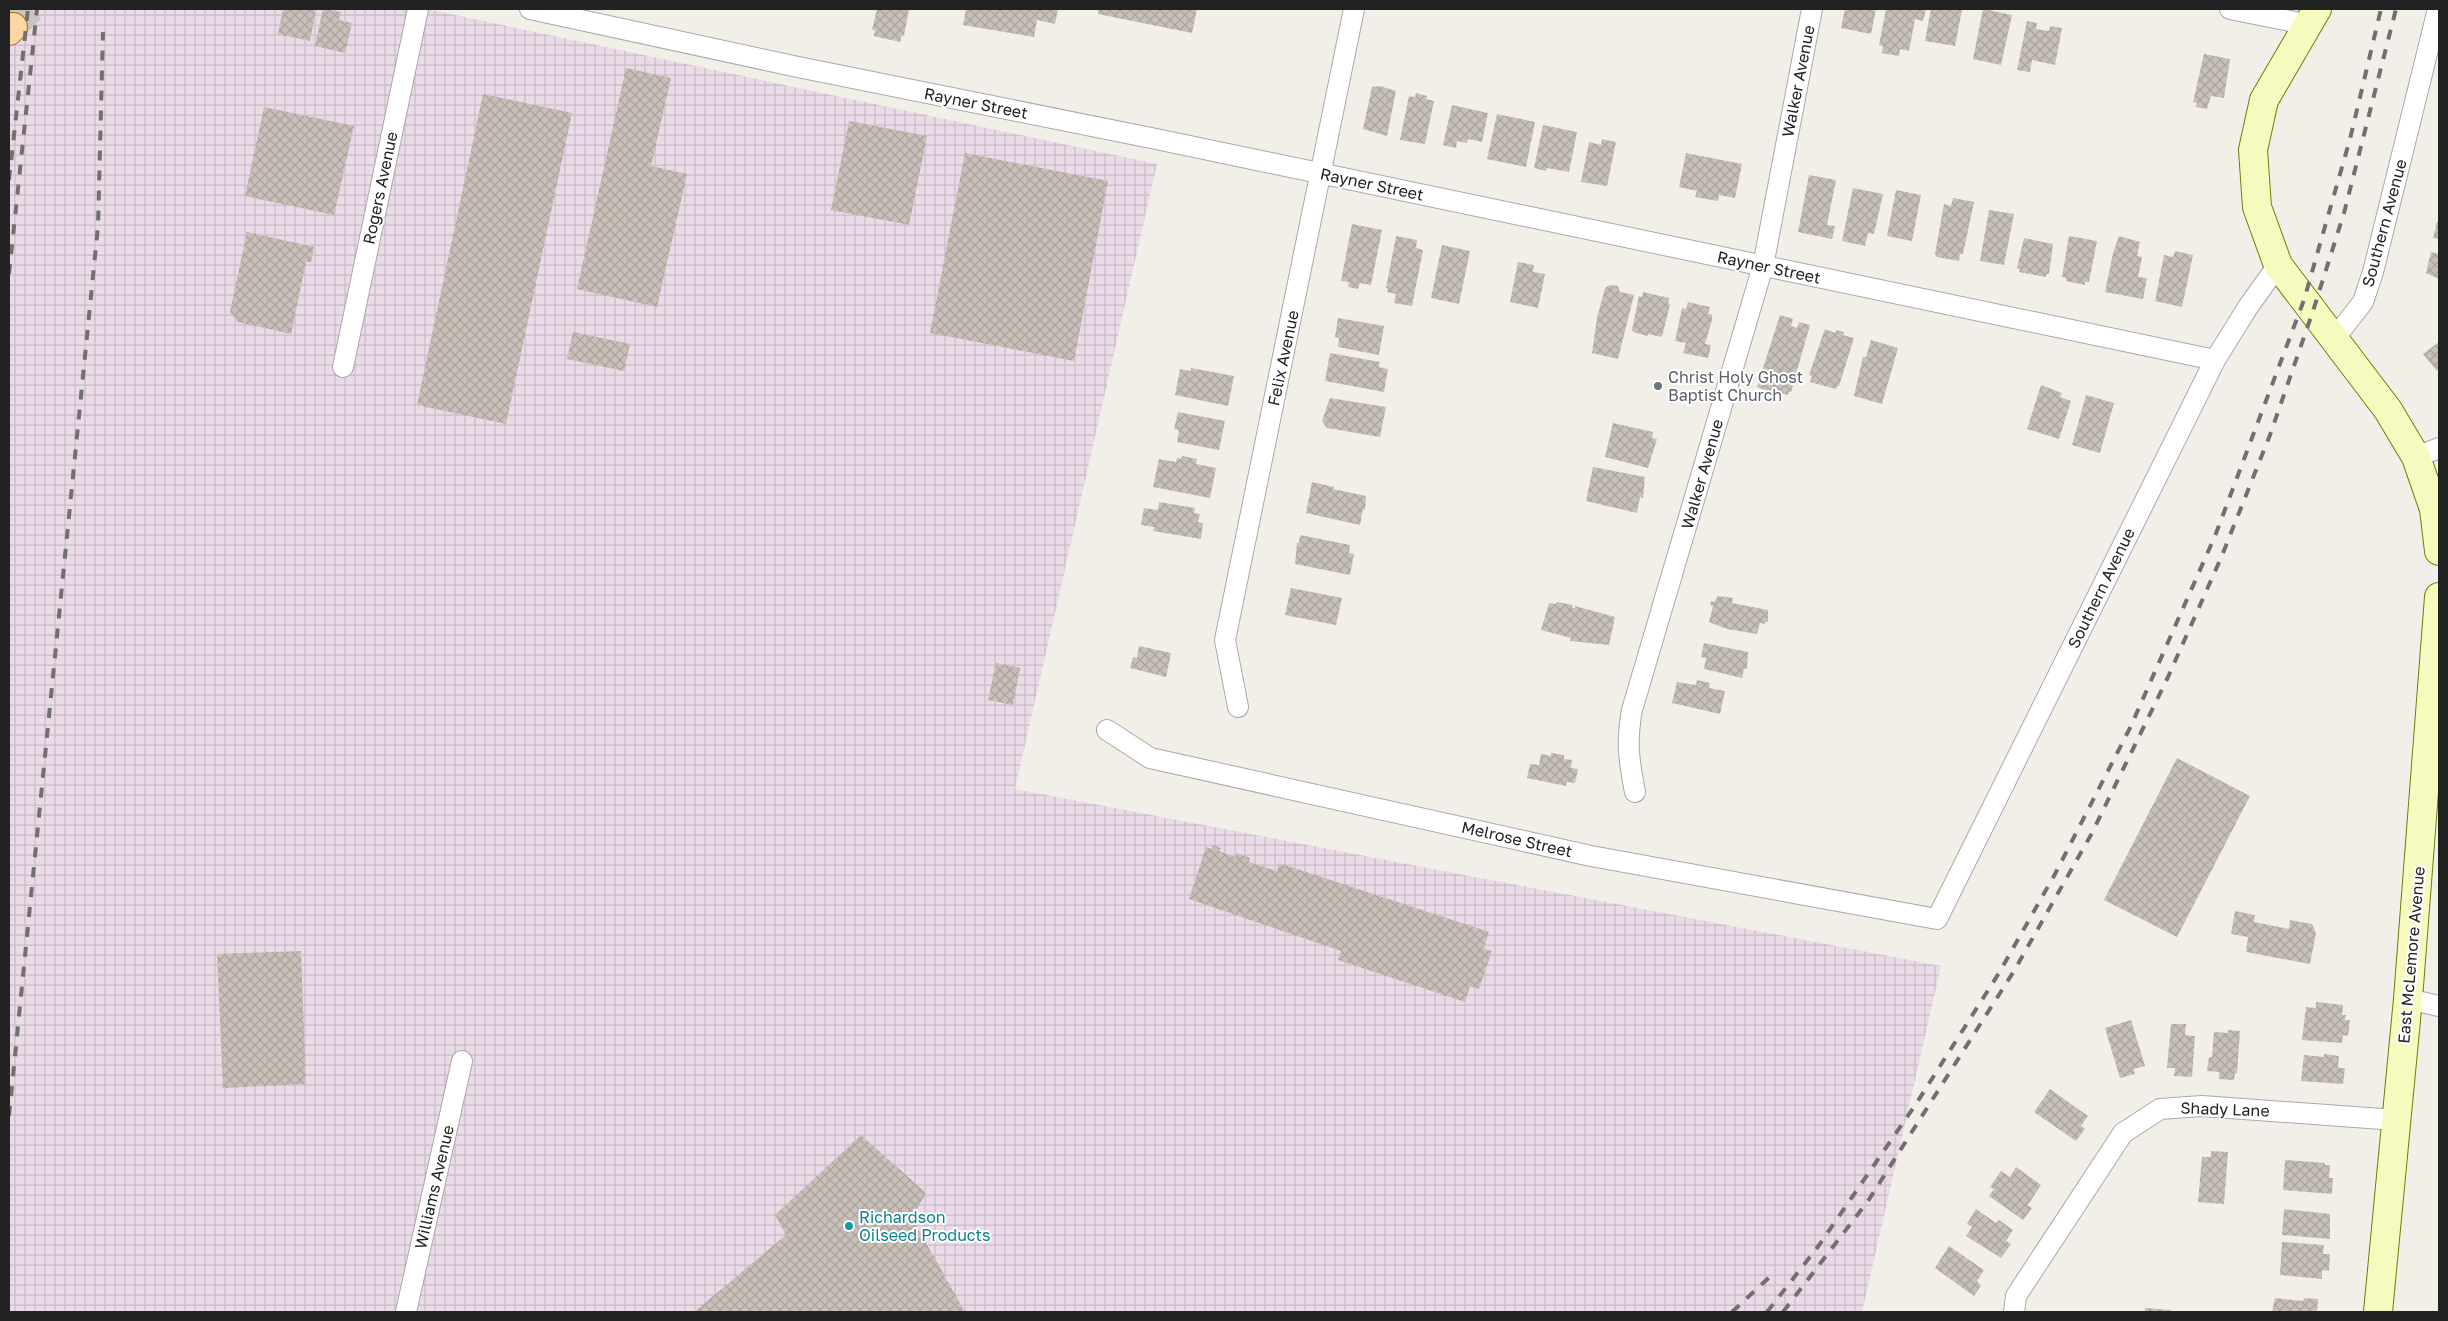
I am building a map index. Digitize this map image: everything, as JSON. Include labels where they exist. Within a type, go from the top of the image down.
[{"type":"main road","points":[[2314,17],[2264,100],[2253,150],[2257,207],[2278,265],[2388,410],[2428,452],[2439,551]]},
{"type":"main road","name":"East McLemore Avenue","points":[[2378,1312],[2408,999],[2439,597]]},
{"type":"street","name":"Rogers Avenue","points":[[343,367],[418,9]]},
{"type":"street","name":"Rayner Street","points":[[530,9],[798,67],[2215,360]]},
{"type":"street","name":"Felix Avenue","points":[[1238,707],[1225,640],[1322,174],[1354,9]]},
{"type":"street","name":"Walker Avenue","points":[[1635,792],[1628,756],[1628,733],[1632,710],[1763,266],[1812,9]]},
{"type":"street","points":[[2230,9],[2314,17]]},
{"type":"street","name":"Southern Avenue","points":[[2334,338],[2363,302],[2374,272],[2438,9]]},
{"type":"street","name":"Southern Avenue","points":[[1937,919],[2215,360],[2248,307],[2278,265]]},
{"type":"street","name":"Melrose Street","points":[[1107,730],[1150,758],[1591,856],[1937,919]]},
{"type":"street","points":[[2408,999],[2439,1006]]},
{"type":"street","name":"Williams Avenue","points":[[406,1312],[462,1062]]},
{"type":"street","name":"Shady Lane","points":[[2014,1312],[2016,1296],[2123,1133],[2160,1109],[2202,1106],[2396,1120]]},
{"type":"shaded area","points":[[9,9],[427,9],[1157,164],[1015,789],[1941,966],[1862,1312],[9,1312]]},
{"type":"building","points":[[283,9],[316,9],[310,41],[278,34]]},
{"type":"building","points":[[323,9],[341,12],[339,20],[352,23],[345,53],[315,46]]},
{"type":"building","points":[[877,9],[909,9],[904,36],[902,35],[900,42],[874,36],[875,30],[872,30]]},
{"type":"building","points":[[966,9],[1058,9],[1055,24],[1037,20],[1034,37],[963,25]]},
{"type":"building","points":[[1099,9],[1197,9],[1192,33],[1098,14]]},
{"type":"building","points":[[1845,9],[1876,9],[1871,34],[1841,28]]},
{"type":"building","points":[[1886,9],[1926,9],[1923,21],[1915,19],[1909,51],[1900,49],[1899,56],[1882,53],[1883,46],[1879,45]]},
{"type":"building","points":[[1931,9],[1962,10],[1955,46],[1925,41]]},
{"type":"building","points":[[1983,9],[2012,15],[2001,65],[1973,59]]},
{"type":"building","points":[[2027,21],[2037,23],[2036,29],[2049,31],[2050,26],[2062,28],[2055,65],[2032,60],[2030,72],[2017,70]]},
{"type":"building","points":[[2204,54],[2230,59],[2224,98],[2211,96],[2207,109],[2196,107],[2197,103],[2193,102]]},
{"type":"building","points":[[626,68],[671,78],[651,166],[687,174],[657,307],[577,289]]},
{"type":"building","points":[[1380,86],[1396,91],[1387,136],[1363,129],[1372,87]]},
{"type":"building","points":[[1416,93],[1427,96],[1426,99],[1434,101],[1425,144],[1400,140],[1409,96],[1415,97]]},
{"type":"building","points":[[483,94],[572,113],[506,424],[417,405]]},
{"type":"building","points":[[1452,105],[1488,113],[1482,142],[1468,139],[1467,143],[1457,141],[1456,148],[1443,145]]},
{"type":"building","points":[[264,107],[354,126],[334,215],[245,196]]},
{"type":"building","points":[[1497,114],[1535,122],[1526,167],[1487,159]]},
{"type":"building","points":[[849,121],[927,136],[909,225],[831,210]]},
{"type":"building","points":[[1543,125],[1577,132],[1569,172],[1547,168],[1546,171],[1534,168]]},
{"type":"building","points":[[1602,139],[1616,142],[1607,186],[1581,182],[1589,142],[1601,145]]},
{"type":"building","points":[[965,153],[1108,181],[1074,361],[930,333]]},
{"type":"building","points":[[1686,153],[1742,164],[1735,198],[1719,195],[1718,201],[1695,197],[1697,191],[1679,187]]},
{"type":"building","points":[[1809,175],[1836,180],[1827,225],[1835,226],[1832,239],[1798,232]]},
{"type":"building","points":[[1853,188],[1883,194],[1874,234],[1868,233],[1865,246],[1842,241]]},
{"type":"building","points":[[1896,190],[1921,195],[1912,241],[1887,236]]},
{"type":"building","points":[[1953,198],[1974,202],[1963,254],[1960,254],[1959,261],[1937,257],[1935,254],[1944,204],[1951,206]]},
{"type":"building","points":[[1989,210],[2014,214],[2004,265],[1980,261]]},
{"type":"building","points":[[2437,222],[2439,222],[2439,239],[2433,238]]},
{"type":"building","points":[[1352,224],[1382,230],[1371,285],[1360,283],[1358,289],[1348,287],[1349,282],[1341,281]]},
{"type":"building","points":[[247,232],[314,247],[311,262],[306,262],[291,334],[238,322],[230,312]]},
{"type":"building","points":[[1396,236],[1417,240],[1416,248],[1423,250],[1412,306],[1394,303],[1396,294],[1387,292],[1388,289],[1386,288]]},
{"type":"building","points":[[2069,236],[2097,241],[2089,282],[2085,282],[2085,285],[2066,281],[2066,278],[2062,277]]},
{"type":"building","points":[[2119,236],[2140,242],[2137,256],[2142,257],[2138,277],[2147,278],[2143,299],[2105,292],[2113,253]]},
{"type":"building","points":[[2024,238],[2053,244],[2049,274],[2046,274],[2046,277],[2019,272],[2020,269],[2017,268]]},
{"type":"building","points":[[1442,245],[1470,251],[1459,304],[1431,298]]},
{"type":"building","points":[[2175,251],[2193,255],[2182,307],[2155,301],[2164,255],[2173,257]]},
{"type":"building","points":[[2431,252],[2439,254],[2439,279],[2426,273]]},
{"type":"building","points":[[1518,262],[1534,265],[1533,272],[1545,274],[1538,308],[1510,302]]},
{"type":"building","points":[[1610,285],[1618,286],[1620,292],[1634,295],[1618,359],[1592,353],[1597,318],[1605,288]]},
{"type":"building","points":[[1643,292],[1669,298],[1668,304],[1670,304],[1662,337],[1648,334],[1648,336],[1633,332],[1632,330],[1639,296],[1642,297]]},
{"type":"building","points":[[1688,302],[1710,307],[1708,314],[1712,314],[1712,320],[1705,344],[1711,345],[1708,358],[1683,353],[1686,343],[1675,341],[1682,308],[1686,309]]},
{"type":"building","points":[[1780,315],[1793,319],[1791,326],[1797,328],[1799,322],[1810,325],[1791,392],[1789,391],[1788,395],[1778,392],[1776,394],[1757,387]]},
{"type":"building","points":[[1338,318],[1384,326],[1379,355],[1338,347],[1339,338],[1335,337]]},
{"type":"building","points":[[1825,329],[1835,333],[1836,330],[1844,332],[1843,335],[1854,338],[1839,386],[1836,389],[1810,382],[1812,376],[1809,375]]},
{"type":"building","points":[[573,332],[630,344],[624,371],[567,359]]},
{"type":"building","points":[[1871,340],[1898,348],[1882,404],[1854,396],[1863,357],[1866,357]]},
{"type":"building","points":[[2439,342],[2439,369],[2437,371],[2423,354]]},
{"type":"building","points":[[1330,353],[1380,362],[1379,367],[1388,369],[1384,392],[1325,381]]},
{"type":"building","points":[[1191,368],[1234,376],[1228,406],[1175,395],[1180,369],[1191,371]]},
{"type":"building","points":[[2041,385],[2062,393],[2060,397],[2071,401],[2059,439],[2027,429]]},
{"type":"building","points":[[2086,395],[2114,403],[2100,453],[2072,445]]},
{"type":"building","points":[[1330,398],[1386,407],[1380,437],[1327,428],[1322,421]]},
{"type":"building","points":[[1178,412],[1225,421],[1219,450],[1177,442],[1179,430],[1174,429]]},
{"type":"building","points":[[1613,423],[1653,432],[1652,438],[1657,439],[1648,468],[1605,457]]},
{"type":"building","points":[[1182,456],[1197,459],[1196,464],[1216,468],[1210,498],[1153,487],[1159,459],[1176,462],[1177,458],[1181,459]]},
{"type":"building","points":[[1593,467],[1645,477],[1643,498],[1640,497],[1637,513],[1586,501]]},
{"type":"building","points":[[1312,482],[1334,487],[1333,489],[1366,496],[1365,510],[1363,509],[1360,525],[1306,513]]},
{"type":"building","points":[[1159,502],[1195,508],[1194,513],[1200,514],[1198,522],[1203,523],[1201,539],[1153,531],[1154,527],[1141,525],[1144,508],[1158,510]]},
{"type":"building","points":[[1300,535],[1350,545],[1349,553],[1354,554],[1350,575],[1295,564],[1297,543],[1299,543]]},
{"type":"building","points":[[1291,588],[1342,598],[1336,625],[1285,615]]},
{"type":"building","points":[[1718,596],[1733,598],[1732,603],[1768,610],[1768,622],[1765,622],[1765,624],[1760,623],[1757,634],[1727,629],[1709,622],[1713,606],[1710,605],[1711,601],[1714,602]]},
{"type":"building","points":[[1557,602],[1573,605],[1572,608],[1575,608],[1575,606],[1615,617],[1609,645],[1570,641],[1571,638],[1541,630],[1549,603],[1556,604]]},
{"type":"building","points":[[1704,643],[1748,652],[1747,669],[1744,669],[1742,678],[1704,669],[1706,658],[1701,657]]},
{"type":"building","points":[[1139,646],[1171,653],[1166,677],[1130,668],[1133,657],[1137,658]]},
{"type":"building","points":[[996,663],[1020,668],[1013,705],[988,700]]},
{"type":"building","points":[[1697,680],[1710,683],[1709,688],[1725,691],[1720,714],[1672,703],[1677,682],[1696,685]]},
{"type":"building","points":[[1551,753],[1564,755],[1564,759],[1572,760],[1571,768],[1578,769],[1575,783],[1567,782],[1566,786],[1527,778],[1530,764],[1539,765],[1541,754],[1551,756]]},
{"type":"building","points":[[2177,758],[2250,796],[2177,937],[2104,900]]},
{"type":"building","points":[[1213,845],[1221,848],[1219,851],[1235,857],[1237,853],[1250,858],[1249,862],[1277,871],[1279,863],[1489,932],[1483,949],[1492,951],[1479,989],[1470,986],[1465,1002],[1338,960],[1341,951],[1189,899],[1206,847],[1212,849]]},
{"type":"building","points":[[2235,911],[2255,915],[2254,922],[2289,929],[2290,920],[2312,924],[2316,933],[2310,964],[2246,952],[2248,937],[2231,934]]},
{"type":"building","points":[[301,951],[306,1084],[223,1088],[217,954]]},
{"type":"building","points":[[2316,1002],[2343,1005],[2342,1015],[2346,1015],[2345,1020],[2350,1020],[2348,1036],[2343,1035],[2342,1043],[2302,1040],[2306,1007],[2316,1008]]},
{"type":"building","points":[[2131,1020],[2145,1066],[2134,1069],[2135,1074],[2120,1078],[2105,1028]]},
{"type":"building","points":[[2171,1024],[2186,1024],[2185,1035],[2195,1036],[2192,1077],[2174,1076],[2175,1068],[2167,1068]]},
{"type":"building","points":[[2228,1030],[2240,1031],[2237,1073],[2235,1073],[2234,1080],[2219,1079],[2219,1072],[2207,1071],[2209,1057],[2212,1057],[2214,1032],[2228,1033]]},
{"type":"building","points":[[2324,1054],[2339,1056],[2338,1068],[2345,1068],[2343,1084],[2301,1081],[2304,1055],[2324,1057]]},
{"type":"building","points":[[2050,1089],[2088,1116],[2081,1126],[2085,1129],[2076,1141],[2034,1112]]},
{"type":"building","name":"Richardson Oilseed Products","points":[[861,1135],[926,1193],[912,1218],[965,1312],[694,1312],[786,1235],[775,1215]]},
{"type":"building","points":[[2211,1151],[2228,1152],[2224,1204],[2198,1202],[2202,1157],[2211,1157]]},
{"type":"building","points":[[2285,1160],[2330,1165],[2329,1178],[2333,1178],[2332,1194],[2283,1190]]},
{"type":"building","points":[[2016,1167],[2041,1185],[2028,1205],[2032,1208],[2023,1220],[1989,1196],[1994,1189],[1990,1187],[2001,1171],[2010,1177]]},
{"type":"building","points":[[1976,1209],[1996,1223],[1999,1220],[2013,1230],[2006,1241],[2011,1244],[2001,1258],[1966,1236],[1972,1227],[1967,1224]]},
{"type":"building","points":[[2284,1209],[2330,1214],[2330,1239],[2282,1235]]},
{"type":"building","points":[[2282,1242],[2324,1245],[2323,1254],[2330,1254],[2329,1271],[2322,1270],[2322,1279],[2280,1275]]},
{"type":"building","points":[[1949,1246],[1984,1270],[1977,1281],[1981,1286],[1974,1296],[1935,1268]]},
{"type":"building","points":[[2275,1298],[2303,1301],[2304,1298],[2318,1299],[2317,1312],[2272,1312]]},
{"type":"building","points":[[2145,1308],[2171,1310],[2170,1312],[2145,1312]]},
{"type":"tunnel","points":[[13,27],[31,9]]},
{"type":"railway","points":[[9,180],[28,9]]},
{"type":"railway","points":[[9,274],[37,9]]},
{"type":"railway","points":[[1767,1312],[1817,1248],[1916,1104],[1999,973],[2055,874],[2130,728],[2215,536],[2304,300],[2350,139],[2381,9]]},
{"type":"railway","points":[[1783,1312],[1868,1201],[2014,971],[2092,833],[2168,677],[2221,558],[2270,435],[2313,311],[2344,213],[2396,9]]},
{"type":"railway","points":[[9,1116],[98,226],[103,32]]},
{"type":"railway","points":[[1732,1312],[1776,1271]]},
{"type":"place","name":"Christ Holy Ghost Baptist Church","points":[[1658,386]]},
{"type":"place","name":"Richardson Oilseed Products","points":[[849,1226]]}]
